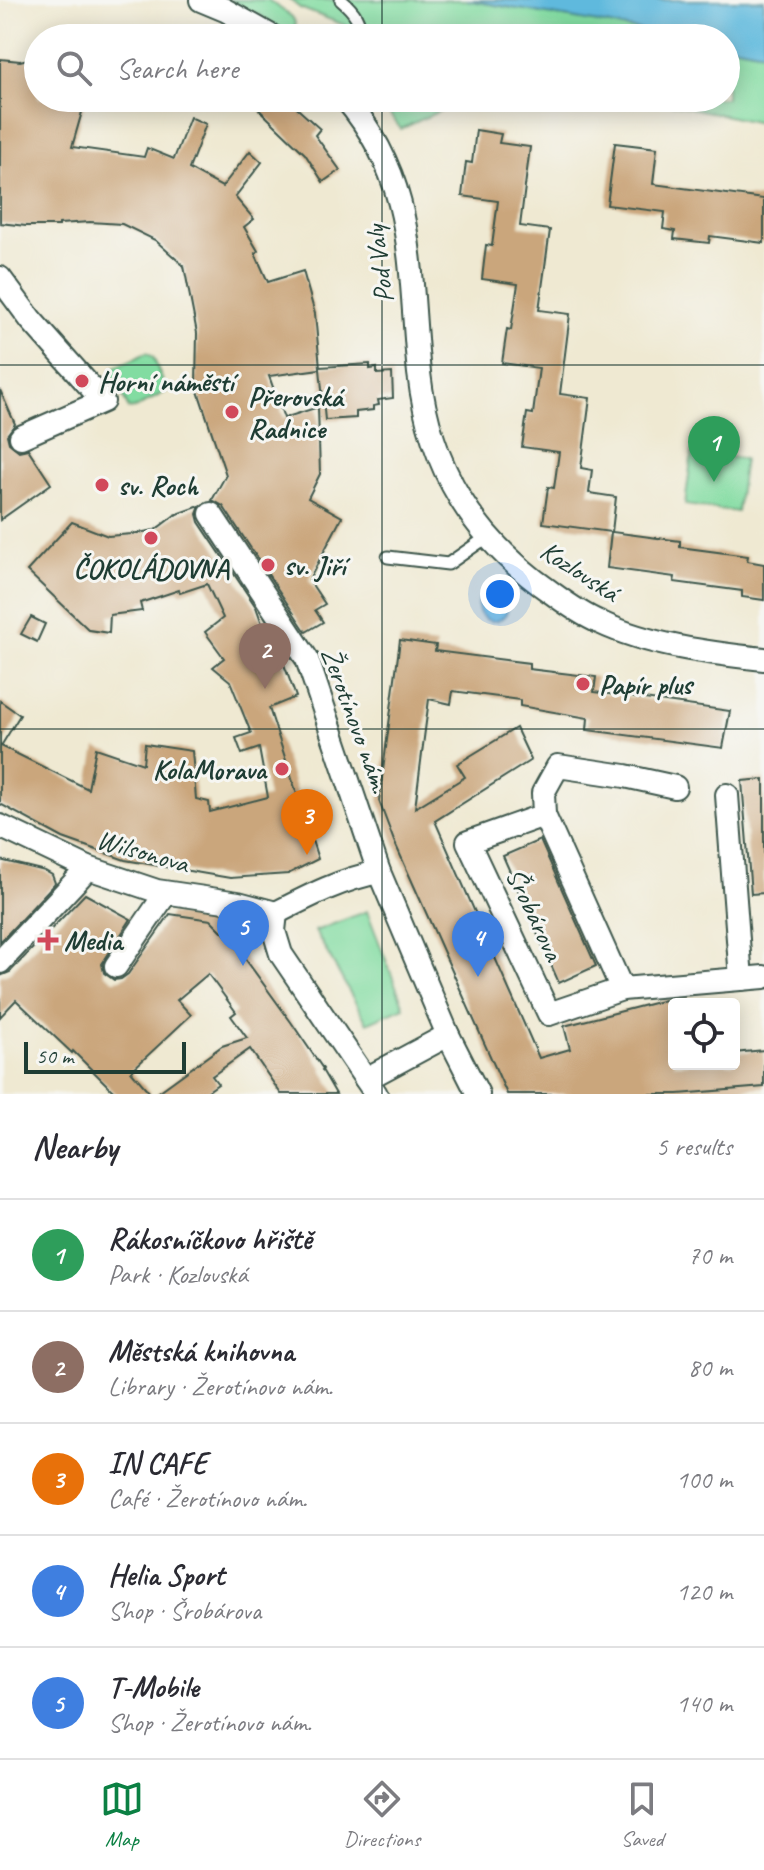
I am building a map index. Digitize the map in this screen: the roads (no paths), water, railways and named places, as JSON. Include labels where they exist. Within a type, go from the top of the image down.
[{"type":"street","points":[[201,0],[250,24]]},
{"type":"street","name":"Pod Valy","points":[[357,112],[385,159],[407,226],[420,378],[433,437]]},
{"type":"street","points":[[0,278],[31,320],[103,401],[21,437]]},
{"type":"street","name":"Kozlovská","points":[[433,437],[449,481],[466,510],[487,537],[536,582],[597,622],[657,642],[764,659]]},
{"type":"street","name":"Žerotínovo nám.","points":[[211,514],[307,659],[379,872],[448,1035],[478,1094]]},
{"type":"street","points":[[544,815],[543,793],[558,766],[675,787]]},
{"type":"street","points":[[727,795],[741,979]]},
{"type":"street","name":"Šrobárova","points":[[622,989],[544,815],[468,842],[549,1014],[622,989],[764,977]]},
{"type":"street","name":"Wilsonova","points":[[0,826],[88,868],[166,893],[238,903],[276,913]]},
{"type":"street","points":[[0,962],[88,868]]},
{"type":"street","points":[[379,872],[314,894],[276,913],[274,931],[281,954],[371,1086],[448,1035]]},
{"type":"street","points":[[116,966],[166,893]]},
{"type":"lane","points":[[341,0],[360,24]]},
{"type":"lane","points":[[388,557],[448,564],[487,537]]},
{"type":"water","points":[[467,0],[764,0],[764,52],[740,48],[740,24],[604,24]]},
{"type":"water","points":[[493,591],[504,595],[508,606],[504,617],[493,621],[482,617],[478,606],[482,595]]},
{"type":"place","name":"Horní náměstí","points":[[82,381]]},
{"type":"place","name":"Přerovská Radnice","points":[[232,412]]},
{"type":"place","name":"Rákosníčkovo hřiště","points":[[714,482]]},
{"type":"place","name":"sv. Roch","points":[[102,485]]},
{"type":"place","name":"ČOKOLÁDOVNA","points":[[151,538]]},
{"type":"place","name":"sv. Jiří","points":[[268,565]]},
{"type":"place","name":"Papír plus","points":[[583,684]]},
{"type":"place","name":"Městská knihovna","points":[[265,689]]},
{"type":"place","name":"KolaMorava","points":[[282,769]]},
{"type":"place","name":"IN CAFE","points":[[307,855]]},
{"type":"place","name":"Media","points":[[48,940]]},
{"type":"place","name":"T-Mobile","points":[[243,966]]},
{"type":"place","name":"Helia Sport","points":[[478,977]]}]
